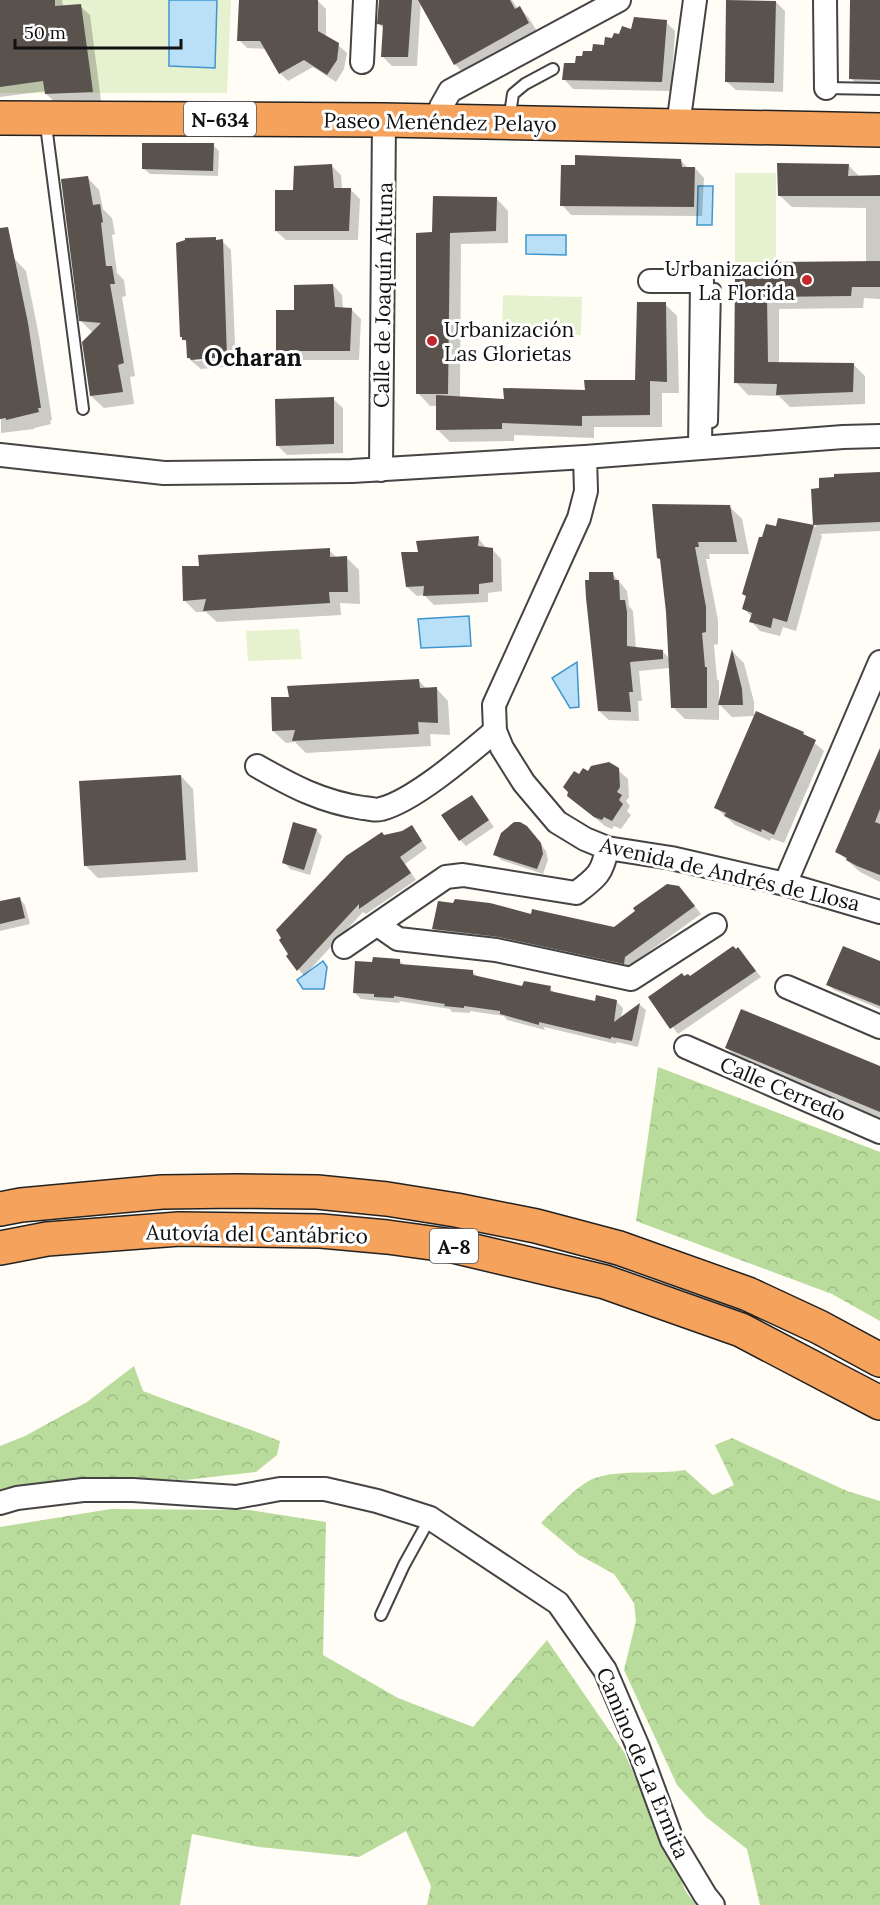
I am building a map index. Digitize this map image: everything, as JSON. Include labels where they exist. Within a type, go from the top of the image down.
[{"type":"highway","name":"Paseo Menéndez Pelayo","points":[[0,118],[384,120],[880,130]]},
{"type":"highway","name":"Autovía del Cantábrico","points":[[0,1209],[162,1192],[238,1191],[328,1193],[387,1199],[456,1210],[536,1226],[619,1248],[748,1294],[819,1327],[880,1360]]},
{"type":"highway","name":"Autovía del Cantábrico","points":[[0,1248],[47,1239],[179,1229],[321,1231],[453,1246],[605,1282],[741,1330],[880,1403]]},
{"type":"street","points":[[362,62],[365,0]]},
{"type":"street","points":[[441,122],[441,107],[450,91],[619,0]]},
{"type":"street","points":[[680,127],[680,111],[695,0]]},
{"type":"street","points":[[825,0],[826,88]]},
{"type":"street","name":"Calle de Joaquín Altuna","points":[[381,470],[384,120]]},
{"type":"street","points":[[650,281],[702,281],[700,448]]},
{"type":"street","points":[[0,455],[164,472],[381,470],[880,436]]},
{"type":"street","name":"Avenida de Andrés de Llosa","points":[[585,457],[586,491],[579,518],[494,705],[495,731],[502,748],[524,783],[557,822],[607,848],[670,858],[786,884],[880,912]]},
{"type":"street","points":[[786,884],[880,663]]},
{"type":"street","points":[[257,766],[297,789],[339,804],[380,810],[411,796],[495,731]]},
{"type":"street","points":[[345,947],[446,877],[463,875],[576,894],[599,876],[607,848]]},
{"type":"street","points":[[378,925],[398,939],[496,950],[631,979],[715,925]]},
{"type":"street","points":[[787,987],[880,1027]]},
{"type":"street","name":"Calle Cerredo","points":[[686,1047],[880,1132]]},
{"type":"street","name":"Camino de La Ermita","points":[[0,1503],[16,1498],[83,1490],[133,1490],[236,1497],[280,1489],[324,1489],[377,1500],[430,1518],[558,1603],[605,1670],[638,1747],[672,1840],[713,1905]]},
{"type":"lane","points":[[509,123],[513,94],[525,84],[553,69]]},
{"type":"lane","points":[[826,88],[880,89]]},
{"type":"lane","points":[[48,117],[47,133],[83,408]]},
{"type":"lane","points":[[712,422],[715,289]]},
{"type":"lane","points":[[381,1615],[404,1565],[430,1518]]},
{"type":"green space","points":[[0,0],[231,0],[227,93],[0,93]]},
{"type":"green space","points":[[735,173],[776,173],[776,262],[735,262]]},
{"type":"green space","points":[[503,295],[582,297],[581,335],[502,333]]},
{"type":"green space","points":[[299,629],[302,659],[248,661],[246,631]]},
{"type":"green space","points":[[658,1067],[880,1152],[880,1321],[832,1294],[636,1221]]},
{"type":"green space","points":[[134,1366],[143,1391],[280,1441],[277,1455],[256,1472],[185,1480],[99,1477],[32,1488],[0,1497],[0,1446],[25,1436],[87,1402]]},
{"type":"green space","points":[[732,1438],[847,1491],[880,1501],[880,1905],[760,1905],[747,1849],[706,1817],[677,1785],[624,1670],[636,1621],[634,1603],[614,1574],[579,1555],[541,1523],[582,1485],[605,1475],[685,1470],[713,1495],[734,1485],[715,1445]]},
{"type":"green space","points":[[111,1509],[249,1510],[326,1522],[323,1655],[398,1698],[473,1727],[547,1640],[624,1752],[686,1892],[696,1905],[427,1905],[431,1886],[406,1831],[359,1857],[259,1847],[192,1834],[180,1905],[0,1905],[0,1527]]},
{"type":"water","points":[[169,0],[217,0],[215,68],[169,66]]},
{"type":"water","points":[[698,186],[713,186],[712,225],[697,225]]},
{"type":"water","points":[[526,235],[566,235],[566,255],[526,254]]},
{"type":"water","points":[[469,616],[471,646],[421,648],[418,619]]},
{"type":"water","points":[[577,662],[579,707],[570,708],[552,678]]},
{"type":"water","points":[[323,961],[327,967],[324,989],[303,989],[297,980]]},
{"type":"building","points":[[0,0],[55,0],[55,6],[81,4],[93,92],[45,94],[43,81],[0,87]]},
{"type":"building","points":[[239,0],[318,0],[318,31],[339,43],[337,60],[327,75],[304,60],[279,74],[260,41],[237,41]]},
{"type":"building","points":[[379,0],[412,0],[408,57],[381,57],[383,25],[377,24]]},
{"type":"building","points":[[418,0],[510,0],[515,9],[520,6],[529,23],[454,65]]},
{"type":"building","points":[[726,0],[776,1],[774,83],[725,82]]},
{"type":"building","points":[[850,0],[880,0],[880,80],[849,79]]},
{"type":"building","points":[[634,17],[667,20],[662,82],[562,80],[564,63],[575,63],[576,56],[582,56],[583,51],[592,51],[593,44],[604,45],[605,37],[612,38],[614,33],[619,34],[622,26],[631,29]]},
{"type":"building","points":[[142,143],[214,143],[213,171],[142,169]]},
{"type":"building","points":[[575,155],[681,159],[682,167],[695,167],[694,207],[560,206],[561,165],[575,165]]},
{"type":"building","points":[[777,163],[849,164],[848,176],[880,175],[880,196],[778,196]]},
{"type":"building","points":[[332,164],[334,188],[351,188],[349,231],[275,231],[275,190],[293,190],[294,166]]},
{"type":"building","points":[[88,176],[93,205],[100,204],[106,266],[112,266],[115,284],[110,284],[124,363],[118,365],[123,392],[90,396],[82,342],[101,323],[79,321],[61,179]]},
{"type":"building","points":[[433,196],[497,197],[496,231],[450,233],[448,394],[416,394],[416,233],[432,232]]},
{"type":"building","points":[[8,227],[28,323],[41,408],[38,408],[39,412],[6,420],[6,418],[0,419],[0,228]]},
{"type":"building","points":[[216,237],[216,240],[223,239],[227,357],[191,360],[187,358],[186,340],[180,337],[176,243],[185,238]]},
{"type":"building","name":"Urbanización La Florida","points":[[880,261],[880,287],[852,287],[851,296],[767,297],[768,362],[854,363],[853,392],[776,395],[777,384],[734,383],[735,273],[776,273],[776,262]]},
{"type":"building","points":[[333,284],[335,307],[352,308],[350,351],[276,351],[276,310],[294,310],[294,285]]},
{"type":"building","points":[[637,302],[666,302],[667,382],[650,381],[650,415],[582,416],[582,426],[502,423],[502,429],[436,430],[436,395],[504,399],[503,388],[585,390],[584,380],[635,380]]},
{"type":"building","points":[[334,397],[334,444],[276,446],[275,399]]},
{"type":"building","points":[[880,472],[880,522],[813,525],[811,489],[819,488],[819,478],[834,477],[834,474]]},
{"type":"building","points":[[652,504],[730,505],[737,542],[698,542],[699,547],[695,547],[706,607],[706,632],[702,633],[705,667],[707,667],[707,708],[671,708],[666,612],[660,559],[657,558]]},
{"type":"building","points":[[778,518],[814,525],[787,622],[773,618],[771,628],[749,622],[752,613],[742,609],[746,596],[742,594],[759,537],[762,537],[766,524],[776,526]]},
{"type":"building","points":[[479,536],[478,546],[493,548],[493,582],[479,584],[479,594],[423,596],[424,586],[406,587],[401,552],[418,552],[416,541]]},
{"type":"building","points":[[330,548],[330,557],[347,556],[348,592],[329,592],[330,603],[203,611],[206,599],[183,601],[182,566],[199,566],[198,555]]},
{"type":"building","points":[[589,572],[613,572],[614,580],[619,580],[620,600],[625,600],[627,612],[627,646],[663,650],[663,659],[630,662],[633,692],[629,692],[631,712],[598,711],[586,598],[585,580],[589,580]]},
{"type":"building","points":[[732,649],[742,689],[743,705],[718,705]]},
{"type":"building","points":[[419,679],[420,688],[437,687],[438,723],[418,722],[419,734],[292,741],[295,730],[272,731],[271,697],[289,697],[287,686]]},
{"type":"building","points":[[756,711],[804,732],[803,734],[816,740],[774,835],[762,829],[761,832],[724,816],[726,813],[714,808]]},
{"type":"building","points":[[880,748],[880,809],[875,822],[880,824],[880,875],[857,866],[835,852]]},
{"type":"building","points":[[609,762],[619,768],[620,787],[617,792],[622,795],[619,800],[623,804],[612,821],[604,817],[602,820],[594,817],[567,796],[568,792],[563,787],[574,771],[579,774],[583,768],[588,771],[591,766]]},
{"type":"building","points":[[181,775],[186,860],[84,866],[79,781]]},
{"type":"building","points":[[472,795],[489,820],[459,841],[441,815]]},
{"type":"building","points":[[293,822],[317,829],[304,870],[282,863]]},
{"type":"building","points":[[514,822],[527,826],[541,843],[543,854],[537,869],[493,855],[501,833]]},
{"type":"building","points":[[412,825],[422,841],[400,857],[411,873],[359,909],[359,904],[297,971],[286,956],[288,954],[276,930],[346,856],[382,832],[384,835],[402,831]]},
{"type":"building","points":[[667,884],[679,886],[695,906],[625,957],[624,964],[499,937],[432,929],[438,901],[453,903],[455,899],[490,903],[531,914],[532,909],[614,927],[635,911],[633,908]]},
{"type":"building","points":[[20,897],[25,918],[0,924],[0,901]]},
{"type":"building","points":[[733,946],[736,949],[738,947],[756,971],[670,1029],[648,997],[682,973],[684,976],[688,974],[690,976]]},
{"type":"building","points":[[843,946],[880,961],[880,1006],[826,985]]},
{"type":"building","points":[[373,957],[400,959],[400,964],[473,970],[473,975],[522,986],[524,981],[551,986],[550,991],[595,1001],[596,995],[617,1000],[614,1022],[640,1003],[632,1041],[611,1037],[611,1039],[539,1022],[539,1025],[500,1014],[500,1011],[444,1006],[445,1004],[394,996],[394,998],[374,997],[374,994],[353,993],[355,961],[372,962]]},
{"type":"building","points":[[741,1009],[880,1066],[880,1112],[725,1048]]},
{"type":"place","name":"Urbanización La Florida","points":[[807,280]]},
{"type":"place","name":"Urbanización Las Glorietas","points":[[432,341]]},
{"type":"district","name":"Ocharan","points":[[253,357]]}]
